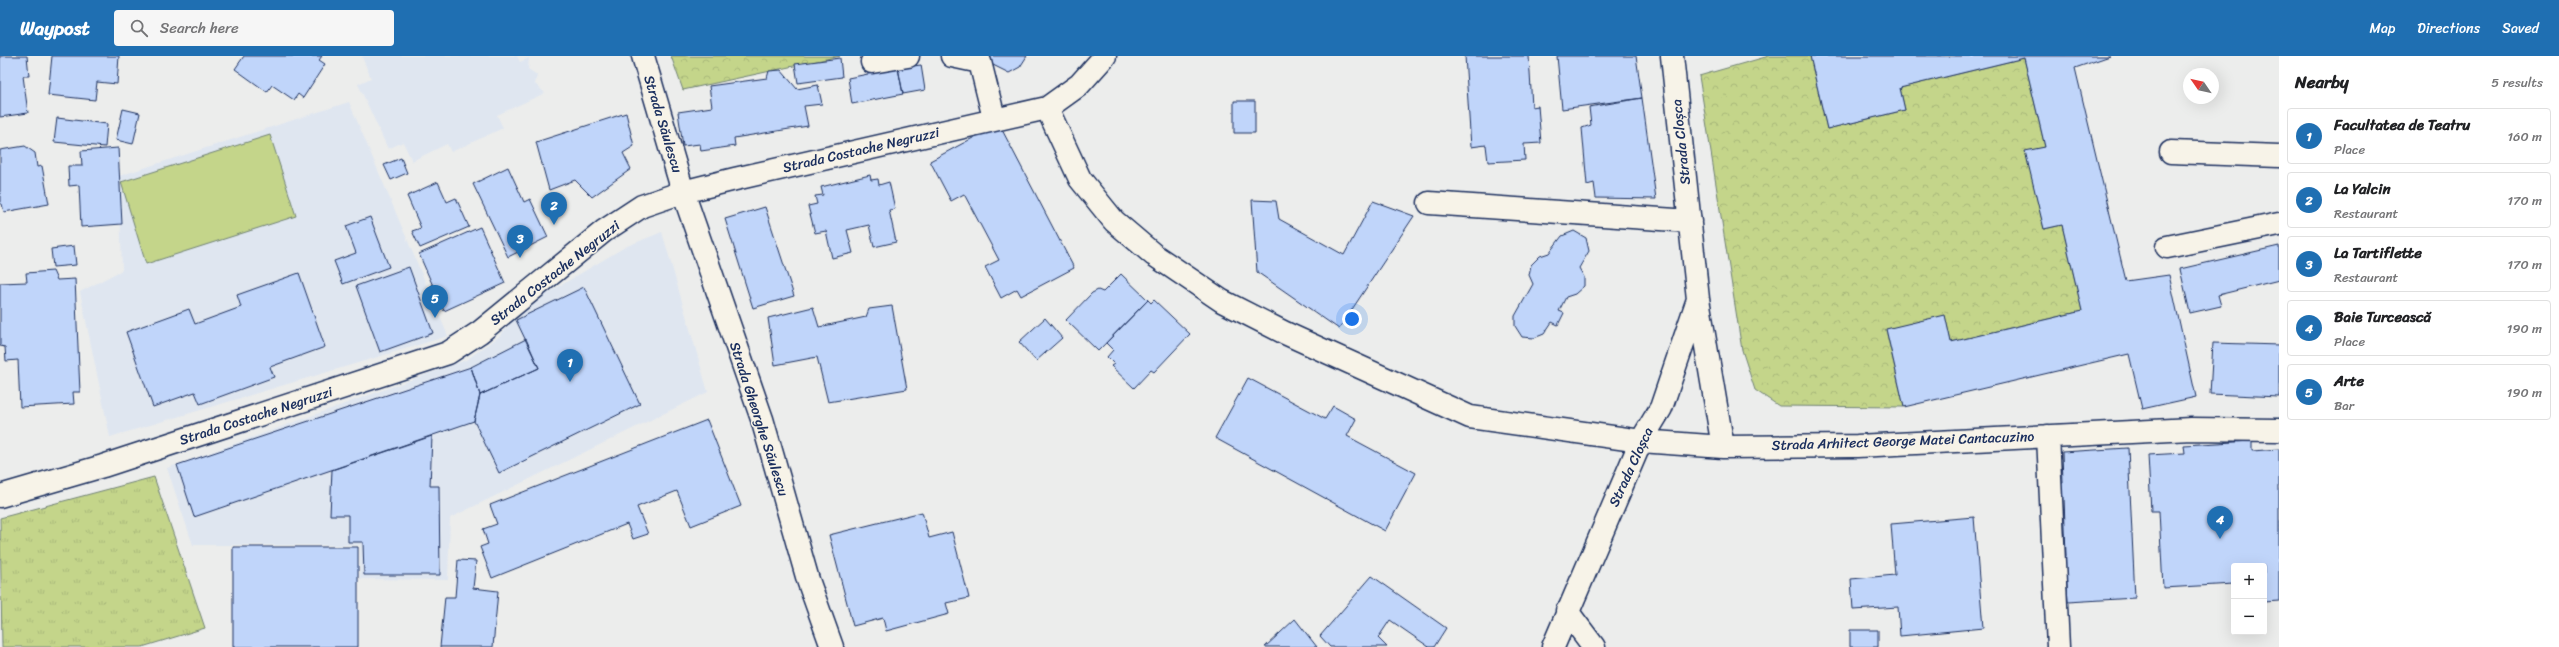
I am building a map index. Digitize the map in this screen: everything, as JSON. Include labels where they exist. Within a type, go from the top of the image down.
[{"type":"street","name":"Strada Săulescu","points":[[643,56],[683,192]]},
{"type":"street","points":[[872,62],[908,56]]},
{"type":"street","points":[[952,56],[980,62],[994,118]]},
{"type":"street","name":"Strada Costache Negruzzi","points":[[0,496],[103,466],[448,353],[480,332],[604,231],[642,206],[683,192],[994,118],[1047,108],[1079,85],[1105,56]]},
{"type":"street","name":"Strada Cloșca","points":[[1672,56],[1698,299],[1723,447]]},
{"type":"street","name":"Strada Arhitect George Matei Cantacuzino","points":[[1047,108],[1080,179],[1114,221],[1154,254],[1222,300],[1285,333],[1470,417],[1641,441],[1723,447],[1858,446],[2191,429],[2279,430]]},
{"type":"street","points":[[2171,152],[2279,156]]},
{"type":"street","name":"Strada Gheorghe Săulescu","points":[[683,192],[762,419],[808,580],[832,647]]},
{"type":"street","points":[[1429,203],[1690,221]]},
{"type":"street","points":[[2167,248],[2279,224]]},
{"type":"street","name":"Strada Cloșca","points":[[1552,647],[1641,441],[1661,408],[1698,299]]},
{"type":"street","points":[[2048,436],[2058,647]]},
{"type":"street","points":[[1567,611],[1594,647]]},
{"type":"shaded area","points":[[517,56],[520,62],[529,58],[528,69],[537,75],[535,84],[545,93],[497,115],[503,128],[451,152],[447,144],[412,161],[403,142],[388,149],[358,84],[371,78],[362,57]]},
{"type":"shaded area","points":[[349,102],[448,336],[110,437],[80,292],[122,270],[119,176]]},
{"type":"shaded area","points":[[662,232],[708,392],[450,518],[448,580],[360,579],[360,545],[193,545],[167,468],[466,360],[500,336],[521,309],[625,247]]},
{"type":"green space","points":[[671,56],[840,56],[683,90]]},
{"type":"green space","points":[[1769,56],[1810,56],[1827,129],[1905,110],[1900,88],[2024,58],[2045,147],[2026,152],[2044,229],[2062,225],[2082,311],[1951,342],[1945,316],[1886,330],[1904,407],[1779,406],[1755,390],[1742,350],[1699,76]]},
{"type":"green space","points":[[270,135],[296,216],[146,264],[121,182]]},
{"type":"green space","points":[[154,477],[205,628],[142,647],[2,647],[0,518]]},
{"type":"building","points":[[0,56],[27,56],[29,76],[23,76],[28,113],[0,117]]},
{"type":"building","points":[[52,56],[119,56],[117,84],[97,82],[95,100],[48,95]]},
{"type":"building","points":[[244,56],[322,56],[319,60],[325,64],[303,98],[298,94],[294,100],[272,85],[267,92],[235,69]]},
{"type":"building","points":[[988,56],[1027,56],[1020,67],[1009,73],[989,63]]},
{"type":"building","points":[[1465,56],[1529,56],[1532,107],[1538,106],[1541,143],[1524,144],[1525,160],[1488,162],[1486,145],[1471,147]]},
{"type":"building","points":[[1557,56],[1636,56],[1642,98],[1562,109]]},
{"type":"building","points":[[1810,56],[2110,56],[2075,68],[2126,281],[2169,275],[2196,397],[2142,409],[2129,354],[1904,407],[1886,329],[1945,315],[1951,342],[2082,311],[2062,225],[2044,229],[2025,151],[2045,147],[2024,58],[1900,88],[1905,110],[1827,129]]},
{"type":"building","points":[[840,58],[842,77],[798,83],[795,64]]},
{"type":"building","points":[[921,65],[925,90],[903,94],[898,68]]},
{"type":"building","points":[[898,68],[903,94],[852,104],[848,78]]},
{"type":"building","points":[[781,70],[797,89],[818,85],[822,104],[804,106],[808,126],[734,138],[735,146],[701,151],[700,144],[683,146],[678,112],[712,107],[709,86],[767,78],[769,71]]},
{"type":"building","points":[[1642,98],[1656,199],[1596,198],[1594,183],[1587,185],[1582,128],[1591,125],[1589,107]]},
{"type":"building","points":[[1234,101],[1255,101],[1255,133],[1234,133]]},
{"type":"building","points":[[123,109],[140,113],[133,144],[116,140]]},
{"type":"building","points":[[626,113],[634,146],[623,153],[631,169],[592,197],[575,180],[549,190],[536,142]]},
{"type":"building","points":[[57,118],[107,124],[105,147],[54,142]]},
{"type":"building","points":[[999,124],[1074,268],[1021,296],[1017,289],[1001,298],[985,267],[999,260],[964,194],[951,201],[930,161]]},
{"type":"building","points":[[25,146],[35,153],[37,167],[42,166],[49,204],[4,212],[2,204],[0,204],[0,150]]},
{"type":"building","points":[[118,148],[122,224],[81,227],[79,185],[69,186],[68,166],[82,166],[81,151]]},
{"type":"building","points":[[401,158],[407,173],[391,180],[384,165]]},
{"type":"building","points":[[508,167],[524,202],[530,199],[548,237],[508,257],[473,184]]},
{"type":"building","points":[[870,175],[871,180],[878,179],[879,185],[889,182],[895,209],[889,210],[896,242],[874,247],[869,225],[847,230],[853,253],[832,258],[826,231],[815,233],[808,206],[817,204],[815,196],[823,195],[821,187]]},
{"type":"building","points":[[438,182],[447,202],[456,198],[469,227],[420,248],[412,231],[421,228],[407,196]]},
{"type":"building","points":[[1252,200],[1276,201],[1279,219],[1344,255],[1373,201],[1414,216],[1339,329],[1257,272]]},
{"type":"building","points":[[765,207],[794,296],[753,308],[725,219]]},
{"type":"building","points":[[370,217],[389,267],[343,284],[334,261],[356,253],[346,226]]},
{"type":"building","points":[[480,227],[505,283],[444,311],[419,254]]},
{"type":"building","points":[[1574,231],[1586,238],[1589,251],[1579,268],[1584,277],[1584,286],[1575,294],[1566,297],[1559,311],[1564,313],[1558,325],[1552,322],[1544,334],[1534,338],[1522,337],[1515,326],[1515,316],[1533,284],[1529,275],[1531,265],[1540,256],[1549,253],[1562,236]]},
{"type":"building","points":[[74,246],[76,265],[53,267],[51,249]]},
{"type":"building","points":[[2279,246],[2279,280],[2218,295],[2221,306],[2190,313],[2180,269]]},
{"type":"building","points":[[409,267],[433,333],[380,352],[356,286]]},
{"type":"building","points":[[53,271],[57,280],[75,279],[80,392],[73,392],[74,404],[20,407],[18,360],[6,361],[5,347],[0,346],[0,283],[27,282],[26,273]]},
{"type":"building","points":[[299,273],[325,347],[270,367],[274,377],[200,404],[195,392],[153,407],[126,332],[189,309],[195,324],[241,307],[237,295]]},
{"type":"building","points":[[1121,274],[1148,300],[1098,351],[1066,320],[1092,293],[1098,290],[1103,292]]},
{"type":"building","points":[[584,287],[640,404],[499,473],[474,421],[480,395],[539,368],[516,320]]},
{"type":"building","points":[[1148,300],[1151,303],[1154,300],[1190,334],[1154,372],[1151,370],[1134,388],[1111,366],[1114,364],[1107,357],[1113,350],[1106,343]]},
{"type":"building","points":[[892,306],[907,389],[828,402],[817,357],[775,365],[768,318],[813,307],[819,327],[866,317],[869,309]]},
{"type":"building","points":[[1045,318],[1062,338],[1036,361],[1019,342]]},
{"type":"building","points":[[526,339],[539,368],[480,395],[471,367]]},
{"type":"building","points":[[2213,343],[2279,345],[2279,397],[2210,394]]},
{"type":"building","points":[[471,367],[480,395],[474,421],[194,517],[177,465]]},
{"type":"building","points":[[1248,378],[1325,419],[1333,406],[1356,419],[1347,436],[1416,473],[1385,531],[1215,438]]},
{"type":"building","points":[[707,420],[741,506],[691,526],[677,491],[637,507],[648,534],[633,539],[627,524],[492,578],[480,547],[488,544],[483,529],[497,524],[490,505]]},
{"type":"building","points":[[432,436],[430,486],[439,486],[440,575],[364,575],[363,542],[348,542],[348,515],[330,515],[332,470]]},
{"type":"building","points":[[2252,441],[2252,451],[2279,449],[2279,601],[2267,602],[2267,563],[2231,563],[2231,584],[2163,588],[2159,511],[2151,511],[2148,455],[2185,453],[2184,445]]},
{"type":"building","points":[[2128,448],[2135,598],[2068,602],[2066,572],[2060,572],[2059,556],[2066,556],[2064,497],[2056,497],[2056,484],[2063,483],[2062,452]]},
{"type":"building","points":[[922,512],[929,538],[952,532],[969,598],[946,603],[949,614],[886,631],[883,618],[853,626],[829,535]]},
{"type":"building","points":[[1974,517],[1983,628],[1900,636],[1898,607],[1853,610],[1851,579],[1895,575],[1891,524]]},
{"type":"building","points":[[233,547],[358,547],[358,647],[233,647]]},
{"type":"building","points":[[458,560],[476,561],[473,588],[498,591],[493,647],[440,647],[445,597],[455,597]]},
{"type":"building","points":[[1372,576],[1446,628],[1434,647],[1429,647],[1390,620],[1378,638],[1387,647],[1330,647],[1320,636]]},
{"type":"building","points":[[1295,619],[1317,647],[1265,647]]},
{"type":"building","points":[[1850,630],[1878,630],[1878,647],[1850,647]]},
{"type":"place","name":"La Yalcin","points":[[554,225]]},
{"type":"place","name":"La Tartiflette","points":[[520,258]]},
{"type":"place","name":"Arte","points":[[435,318]]},
{"type":"place","name":"Facultatea de Teatru","points":[[570,382]]},
{"type":"place","name":"Baie Turcească","points":[[2220,539]]}]
